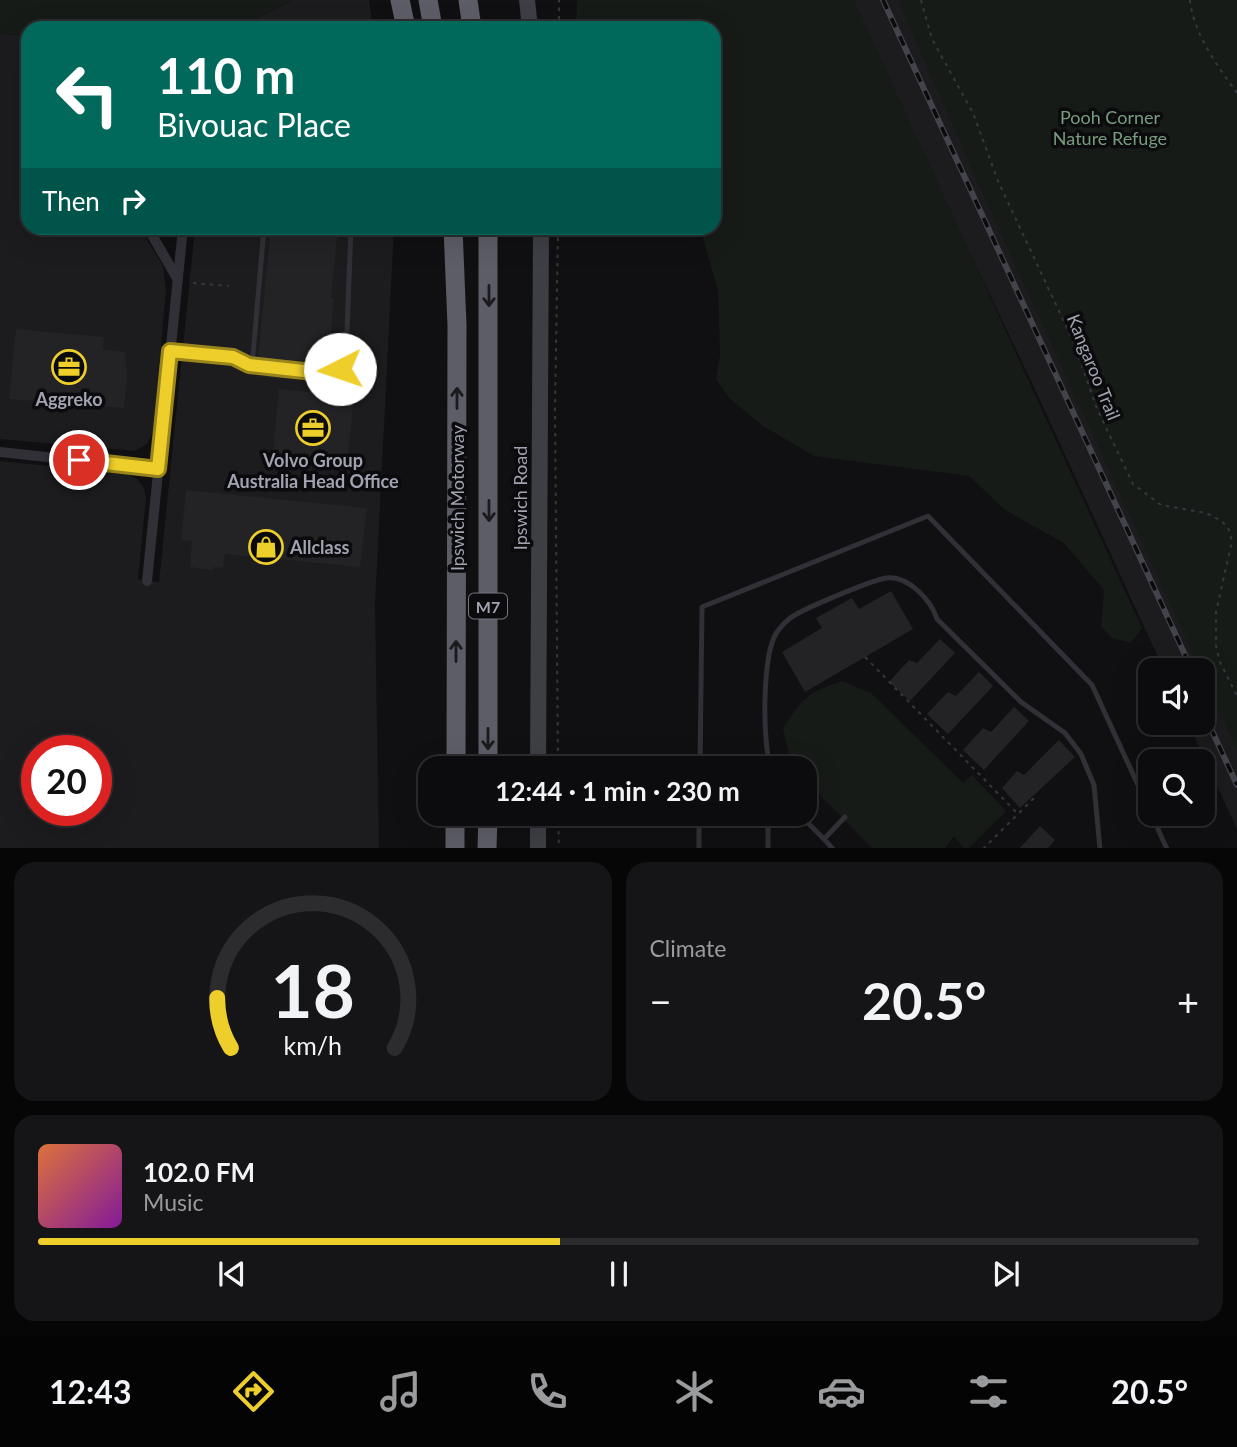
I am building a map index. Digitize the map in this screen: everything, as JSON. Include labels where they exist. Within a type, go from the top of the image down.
[{"type":"highway","points":[[400,0],[404,21]]},
{"type":"highway","points":[[428,0],[432,21]]},
{"type":"highway","points":[[468,0],[471,21]]},
{"type":"highway","name":"Ipswich Motorway","points":[[453,235],[457,339],[456,756]]},
{"type":"highway","name":"Ipswich Motorway","points":[[488,235],[488,756]]},
{"type":"highway","points":[[455,826],[455,848]]},
{"type":"highway","points":[[487,848],[488,826]]},
{"type":"street","points":[[527,0],[529,21]]},
{"type":"street","points":[[152,235],[178,280]]},
{"type":"street","points":[[147,581],[182,235]]},
{"type":"street","name":"Ipswich Road","points":[[538,756],[541,235]]},
{"type":"street","points":[[0,452],[158,469]]},
{"type":"street","points":[[538,826],[538,848]]},
{"type":"lane","points":[[252,366],[263,235]]},
{"type":"lane","points":[[170,351],[233,357],[252,366],[331,374],[342,367],[346,357],[351,235]]},
{"type":"lane","points":[[700,756],[702,607],[928,516],[1092,684],[1138,786]]},
{"type":"lane","points":[[766,756],[769,649],[776,634],[788,618],[806,609],[888,578],[921,593],[933,608],[937,619],[1021,702],[1065,733],[1081,754],[1094,785],[1100,848]]},
{"type":"lane","points":[[822,837],[824,839],[845,817]]},
{"type":"lane","points":[[699,826],[699,848]]},
{"type":"lane","points":[[768,848],[769,826]]},
{"type":"lane","points":[[811,826],[832,848]]},
{"type":"lane","points":[[1156,826],[1167,848]]},
{"type":"path","points":[[559,0],[559,21]]},
{"type":"path","name":"Kangaroo Trail","points":[[921,0],[932,39],[973,113],[998,181],[1074,343],[1097,409],[1133,484],[1161,505],[1206,513],[1222,521],[1229,530],[1231,541],[1216,612],[1216,646],[1220,662],[1237,696]]},
{"type":"path","points":[[1190,0],[1200,32],[1218,66],[1237,93]]},
{"type":"path","points":[[558,235],[555,528],[558,756]]},
{"type":"path","points":[[193,283],[229,286]]},
{"type":"path","points":[[865,657],[1018,814]]},
{"type":"path","points":[[984,848],[1037,795]]},
{"type":"path","points":[[558,826],[559,848]]},
{"type":"shaded area","points":[[293,0],[369,0],[372,21],[251,21]]},
{"type":"shaded area","points":[[849,0],[909,0],[1206,658],[1158,658],[1033,385]]},
{"type":"shaded area","points":[[0,33],[21,35],[21,235],[144,235],[163,266],[166,291],[153,431],[147,444],[135,451],[0,439]]},
{"type":"shaded area","points":[[194,235],[394,235],[375,604],[379,848],[0,848],[0,461],[127,474],[143,486],[146,497],[138,579],[159,582]]},
{"type":"shaded area","points":[[1215,677],[1237,726],[1237,829],[1215,781],[1215,749],[1200,749],[1194,735],[1215,735]]},
{"type":"green space","points":[[0,0],[293,0],[250,21],[21,21],[21,35],[0,33]]},
{"type":"green space","points":[[577,0],[854,0],[1142,628],[1131,643],[1112,638],[1101,627],[1104,590],[1064,543],[1005,510],[969,476],[814,456],[763,426],[729,398],[716,379],[720,355],[718,290],[702,235],[721,235],[721,21],[576,21]]},
{"type":"green space","name":"Pooh Corner Nature Refuge","points":[[898,0],[1237,0],[1237,750],[1215,702],[1215,658],[1195,658],[982,192]]},
{"type":"green space","points":[[842,681],[871,693],[963,783],[972,775],[1006,811],[969,848],[964,848],[954,836],[945,848],[872,848],[817,792],[817,756],[789,756],[783,728],[807,697]]},
{"type":"building","points":[[270,235],[337,235],[328,363],[296,360],[294,380],[256,377]]},
{"type":"building","name":"Aggreko","points":[[16,329],[104,337],[103,349],[125,352],[127,376],[124,408],[9,399]]},
{"type":"building","name":"Volvo Group Australia Head Office","points":[[279,389],[354,396],[347,467],[272,460]]},
{"type":"building","points":[[186,490],[367,508],[360,567],[225,554],[223,568],[214,567],[213,570],[190,567],[192,541],[181,540]]},
{"type":"building","points":[[891,591],[913,629],[805,692],[782,652],[822,628],[816,618],[852,598],[859,609]]},
{"type":"building","points":[[940,639],[955,653],[910,701],[889,682],[909,660],[917,663]]},
{"type":"building","points":[[979,672],[993,686],[948,734],[927,714],[948,692],[956,696]]},
{"type":"building","points":[[1014,707],[1029,721],[984,770],[963,750],[983,728],[991,732]]},
{"type":"building","points":[[1059,740],[1075,757],[1020,808],[1002,788],[1017,771],[1024,775]]},
{"type":"building","points":[[1040,826],[1055,840],[1048,848],[1020,848]]},
{"type":"railway","points":[[883,0],[1186,658]]},
{"type":"railway","points":[[1214,735],[1237,785]]},
{"type":"place","name":"Aggreko","points":[[69,367]]},
{"type":"place","name":"Volvo Group Australia Head Office","points":[[313,428]]},
{"type":"place","name":"Allclass","points":[[266,547]]},
{"type":"route","points":[[79,460],[158,469],[170,351],[233,357],[249,365],[331,374],[340,369]]}]
